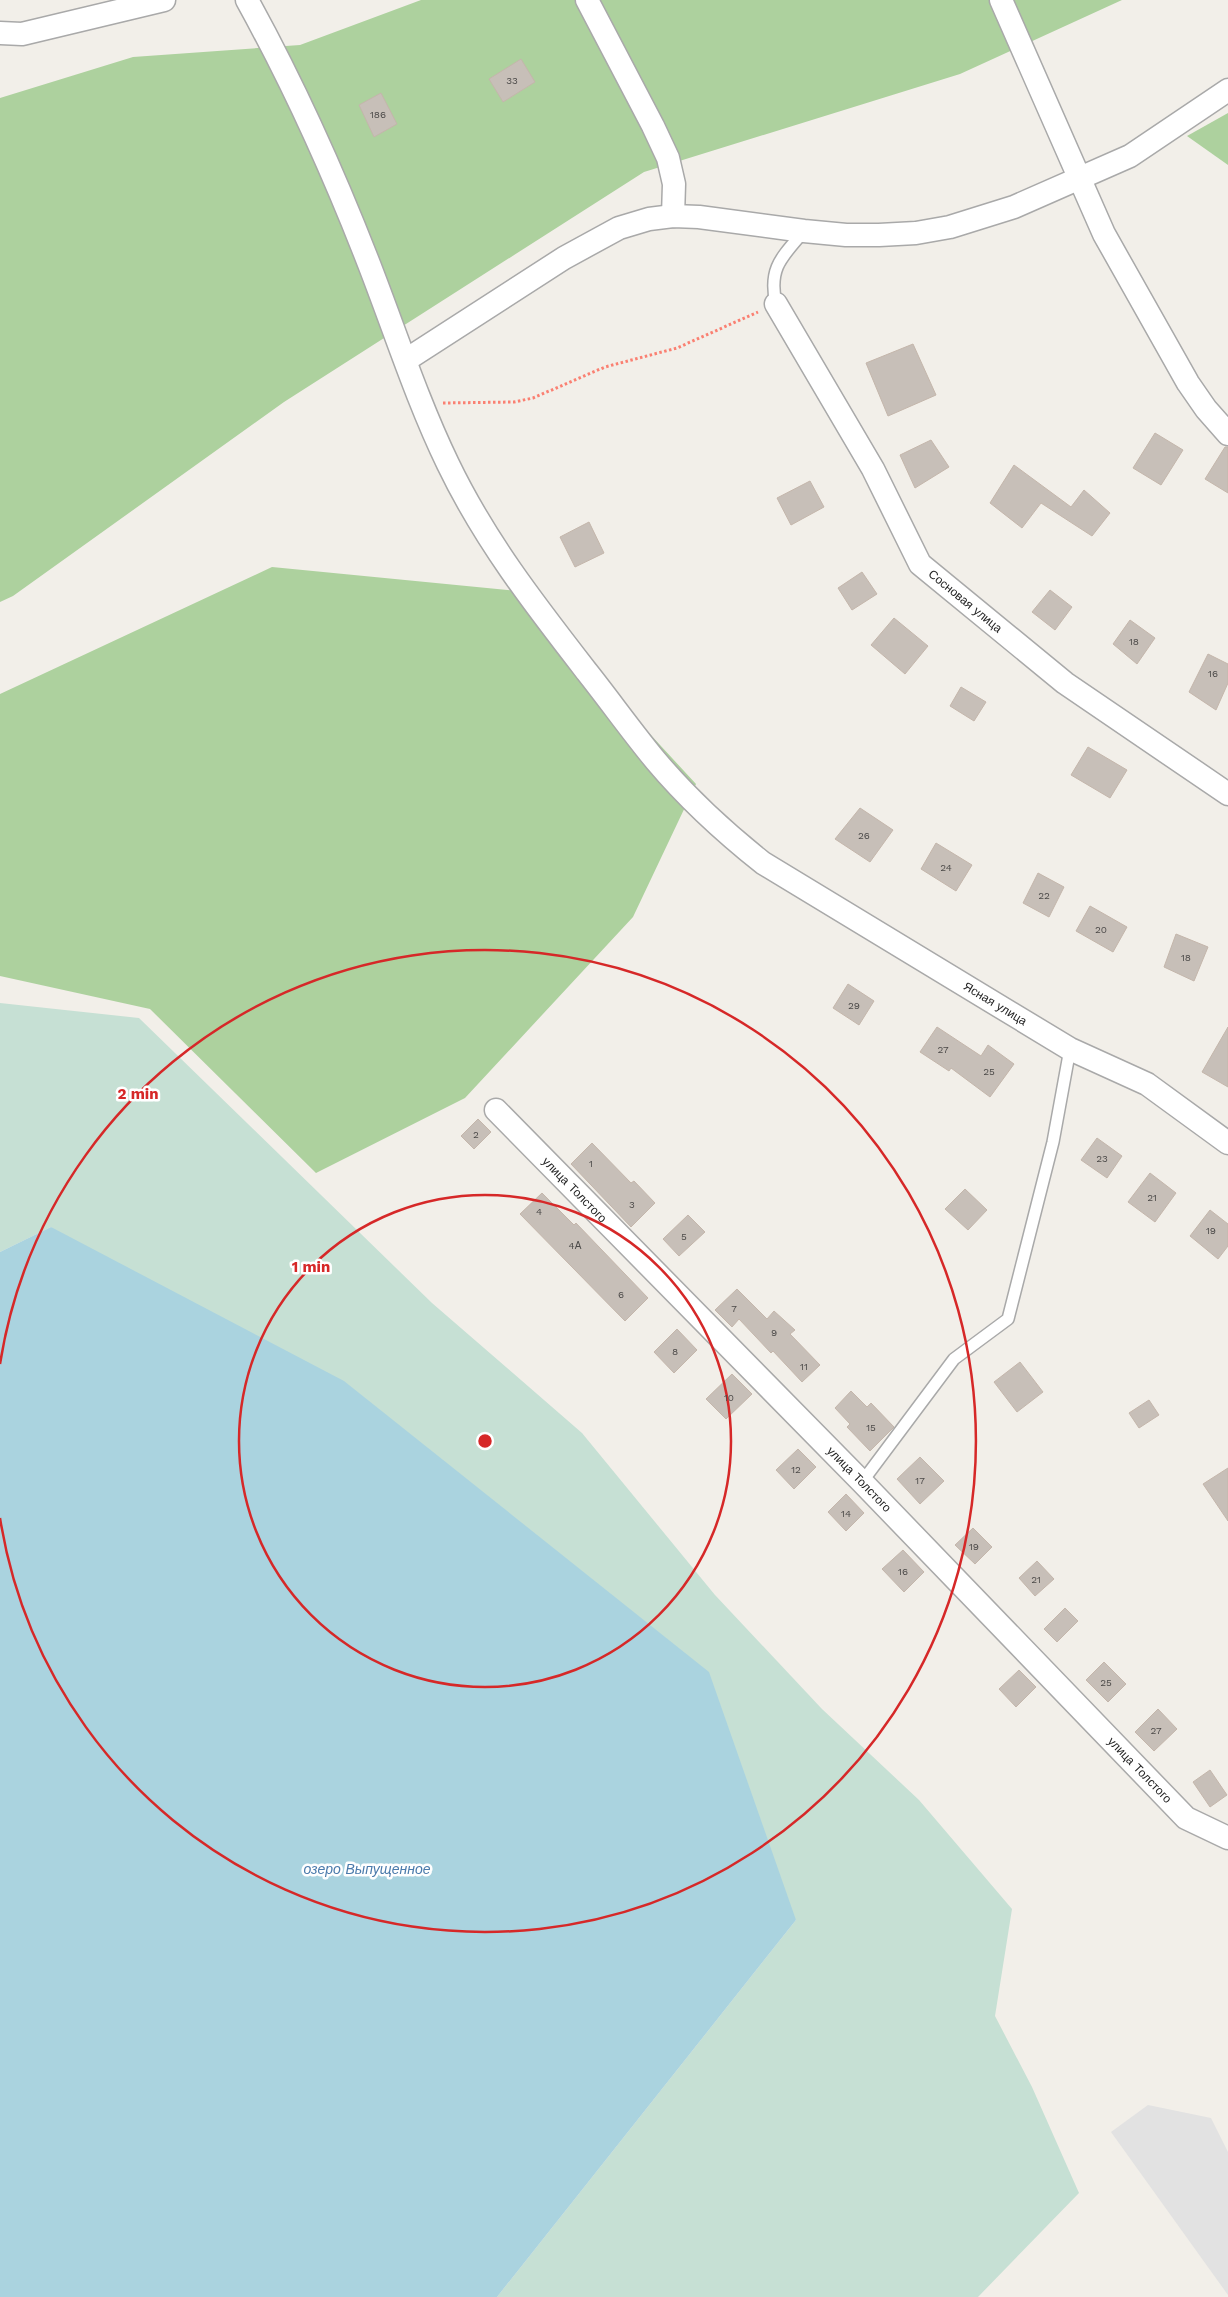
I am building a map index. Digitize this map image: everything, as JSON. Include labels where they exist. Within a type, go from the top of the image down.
[{"type":"street","points":[[0,33],[22,34],[164,0]]},
{"type":"street","name":"Ясная улица","points":[[247,0],[271,43],[331,170],[423,404],[447,462],[468,504],[518,583],[655,760],[691,800],[763,863],[1070,1049],[1147,1084],[1228,1143]]},
{"type":"street","points":[[587,0],[668,158],[674,184],[673,216]]},
{"type":"street","points":[[1001,0],[1104,234],[1188,383],[1206,409],[1228,434]]},
{"type":"street","points":[[406,360],[564,258],[619,228],[649,219],[673,216],[699,217],[804,231],[879,236],[916,233],[950,227],[991,215],[1080,179],[1130,156],[1228,90]]},
{"type":"street","name":"Сосновая улица","points":[[776,304],[874,470],[920,564],[1065,683],[1228,794]]},
{"type":"street","name":"улица Толстого","points":[[496,1110],[862,1482],[1186,1818],[1228,1838]]},
{"type":"lane","points":[[776,304],[772,288],[774,273],[786,253],[804,231]]},
{"type":"lane","points":[[862,1482],[954,1359],[1008,1319],[1053,1142],[1070,1049]]},
{"type":"path","points":[[423,404],[456,401],[514,402],[533,398],[612,365],[677,348],[776,304]]},
{"type":"green space","points":[[421,0],[1122,0],[960,74],[644,172],[284,402],[13,596],[0,602],[0,98],[133,57],[300,45]]},
{"type":"green space","points":[[1228,113],[1228,165],[1187,136]]},
{"type":"green space","points":[[272,567],[518,591],[696,784],[633,917],[465,1098],[316,1173],[150,1009],[0,976],[0,694]]},
{"type":"green space","points":[[0,1003],[139,1018],[432,1303],[582,1433],[715,1595],[822,1709],[919,1800],[1012,1909],[995,2016],[1032,2087],[1079,2193],[978,2297],[497,2297],[796,1920],[51,1227],[0,1252]]},
{"type":"shaded area","points":[[1148,2105],[1211,2118],[1228,2152],[1228,2295],[1111,2132]]},
{"type":"water","name":"озеро Выпущенное","points":[[51,1227],[344,1381],[709,1672],[796,1920],[497,2297],[0,2297],[0,1252]]},
{"type":"building","points":[[521,59],[535,82],[503,102],[489,79]]},
{"type":"building","points":[[381,93],[397,124],[374,137],[359,105]]},
{"type":"building","points":[[913,344],[936,395],[888,416],[866,363]]},
{"type":"building","points":[[1155,433],[1183,450],[1161,485],[1133,468]]},
{"type":"building","points":[[931,440],[949,467],[915,488],[900,455]]},
{"type":"building","points":[[1225,447],[1228,447],[1228,493],[1205,479]]},
{"type":"building","points":[[1014,465],[1071,507],[1084,490],[1110,513],[1092,536],[1041,503],[1022,528],[990,503]]},
{"type":"building","points":[[810,481],[824,507],[791,525],[777,498]]},
{"type":"building","points":[[589,522],[604,553],[575,567],[560,537]]},
{"type":"building","points":[[862,572],[877,594],[852,610],[838,588]]},
{"type":"building","points":[[1050,590],[1072,607],[1055,630],[1032,612]]},
{"type":"building","points":[[894,618],[928,646],[905,674],[871,645]]},
{"type":"building","points":[[1130,620],[1155,638],[1137,664],[1113,644]]},
{"type":"building","points":[[1208,654],[1228,664],[1228,683],[1216,710],[1189,692]]},
{"type":"building","points":[[961,687],[986,702],[974,721],[950,706]]},
{"type":"building","points":[[1088,747],[1127,770],[1110,798],[1071,775]]},
{"type":"building","points":[[860,808],[893,830],[870,862],[835,839]]},
{"type":"building","points":[[936,843],[972,865],[956,891],[921,869]]},
{"type":"building","points":[[1038,873],[1064,887],[1049,917],[1023,903]]},
{"type":"building","points":[[1090,906],[1127,927],[1113,952],[1076,931]]},
{"type":"building","points":[[1176,934],[1208,947],[1194,981],[1164,967]]},
{"type":"building","points":[[848,984],[874,1001],[859,1025],[833,1008]]},
{"type":"building","points":[[937,1027],[981,1056],[988,1045],[1014,1064],[990,1097],[951,1068],[949,1071],[920,1052]]},
{"type":"building","points":[[1228,1027],[1228,1087],[1202,1072]]},
{"type":"building","points":[[478,1119],[491,1132],[474,1149],[461,1136]]},
{"type":"building","points":[[1097,1138],[1122,1156],[1107,1178],[1081,1160]]},
{"type":"building","points":[[592,1143],[631,1183],[634,1181],[655,1203],[631,1227],[571,1164]]},
{"type":"building","points":[[1150,1173],[1176,1193],[1155,1222],[1128,1202]]},
{"type":"building","points":[[965,1189],[987,1210],[968,1230],[945,1209]]},
{"type":"building","points":[[542,1193],[574,1225],[576,1223],[648,1298],[625,1321],[520,1214]]},
{"type":"building","points":[[1210,1210],[1228,1224],[1228,1246],[1218,1259],[1190,1236]]},
{"type":"building","points":[[688,1215],[705,1232],[679,1256],[663,1239]]},
{"type":"building","points":[[737,1289],[767,1319],[774,1311],[795,1330],[790,1334],[820,1365],[802,1382],[739,1319],[732,1327],[715,1310]]},
{"type":"building","points":[[677,1329],[697,1350],[674,1373],[654,1352]]},
{"type":"building","points":[[1020,1362],[1043,1392],[1017,1412],[994,1382]]},
{"type":"building","points":[[732,1374],[752,1394],[726,1419],[706,1399]]},
{"type":"building","points":[[851,1391],[867,1407],[871,1403],[894,1427],[870,1451],[847,1427],[850,1424],[835,1408]]},
{"type":"building","points":[[1149,1400],[1159,1415],[1139,1428],[1129,1413]]},
{"type":"building","points":[[798,1449],[816,1467],[794,1489],[776,1470]]},
{"type":"building","points":[[920,1457],[944,1481],[920,1504],[897,1479]]},
{"type":"building","points":[[1228,1468],[1228,1521],[1203,1484]]},
{"type":"building","points":[[846,1494],[864,1513],[846,1531],[828,1512]]},
{"type":"building","points":[[973,1528],[992,1547],[975,1564],[955,1545]]},
{"type":"building","points":[[903,1550],[924,1572],[904,1592],[882,1569]]},
{"type":"building","points":[[1037,1561],[1054,1579],[1035,1596],[1019,1578]]},
{"type":"building","points":[[1065,1608],[1078,1621],[1057,1642],[1044,1629]]},
{"type":"building","points":[[1104,1662],[1126,1684],[1108,1702],[1086,1680]]},
{"type":"building","points":[[1019,1670],[1036,1687],[1016,1707],[999,1689]]},
{"type":"building","points":[[1158,1709],[1177,1729],[1154,1751],[1135,1732]]},
{"type":"building","points":[[1210,1770],[1227,1795],[1210,1807],[1193,1782]]}]
